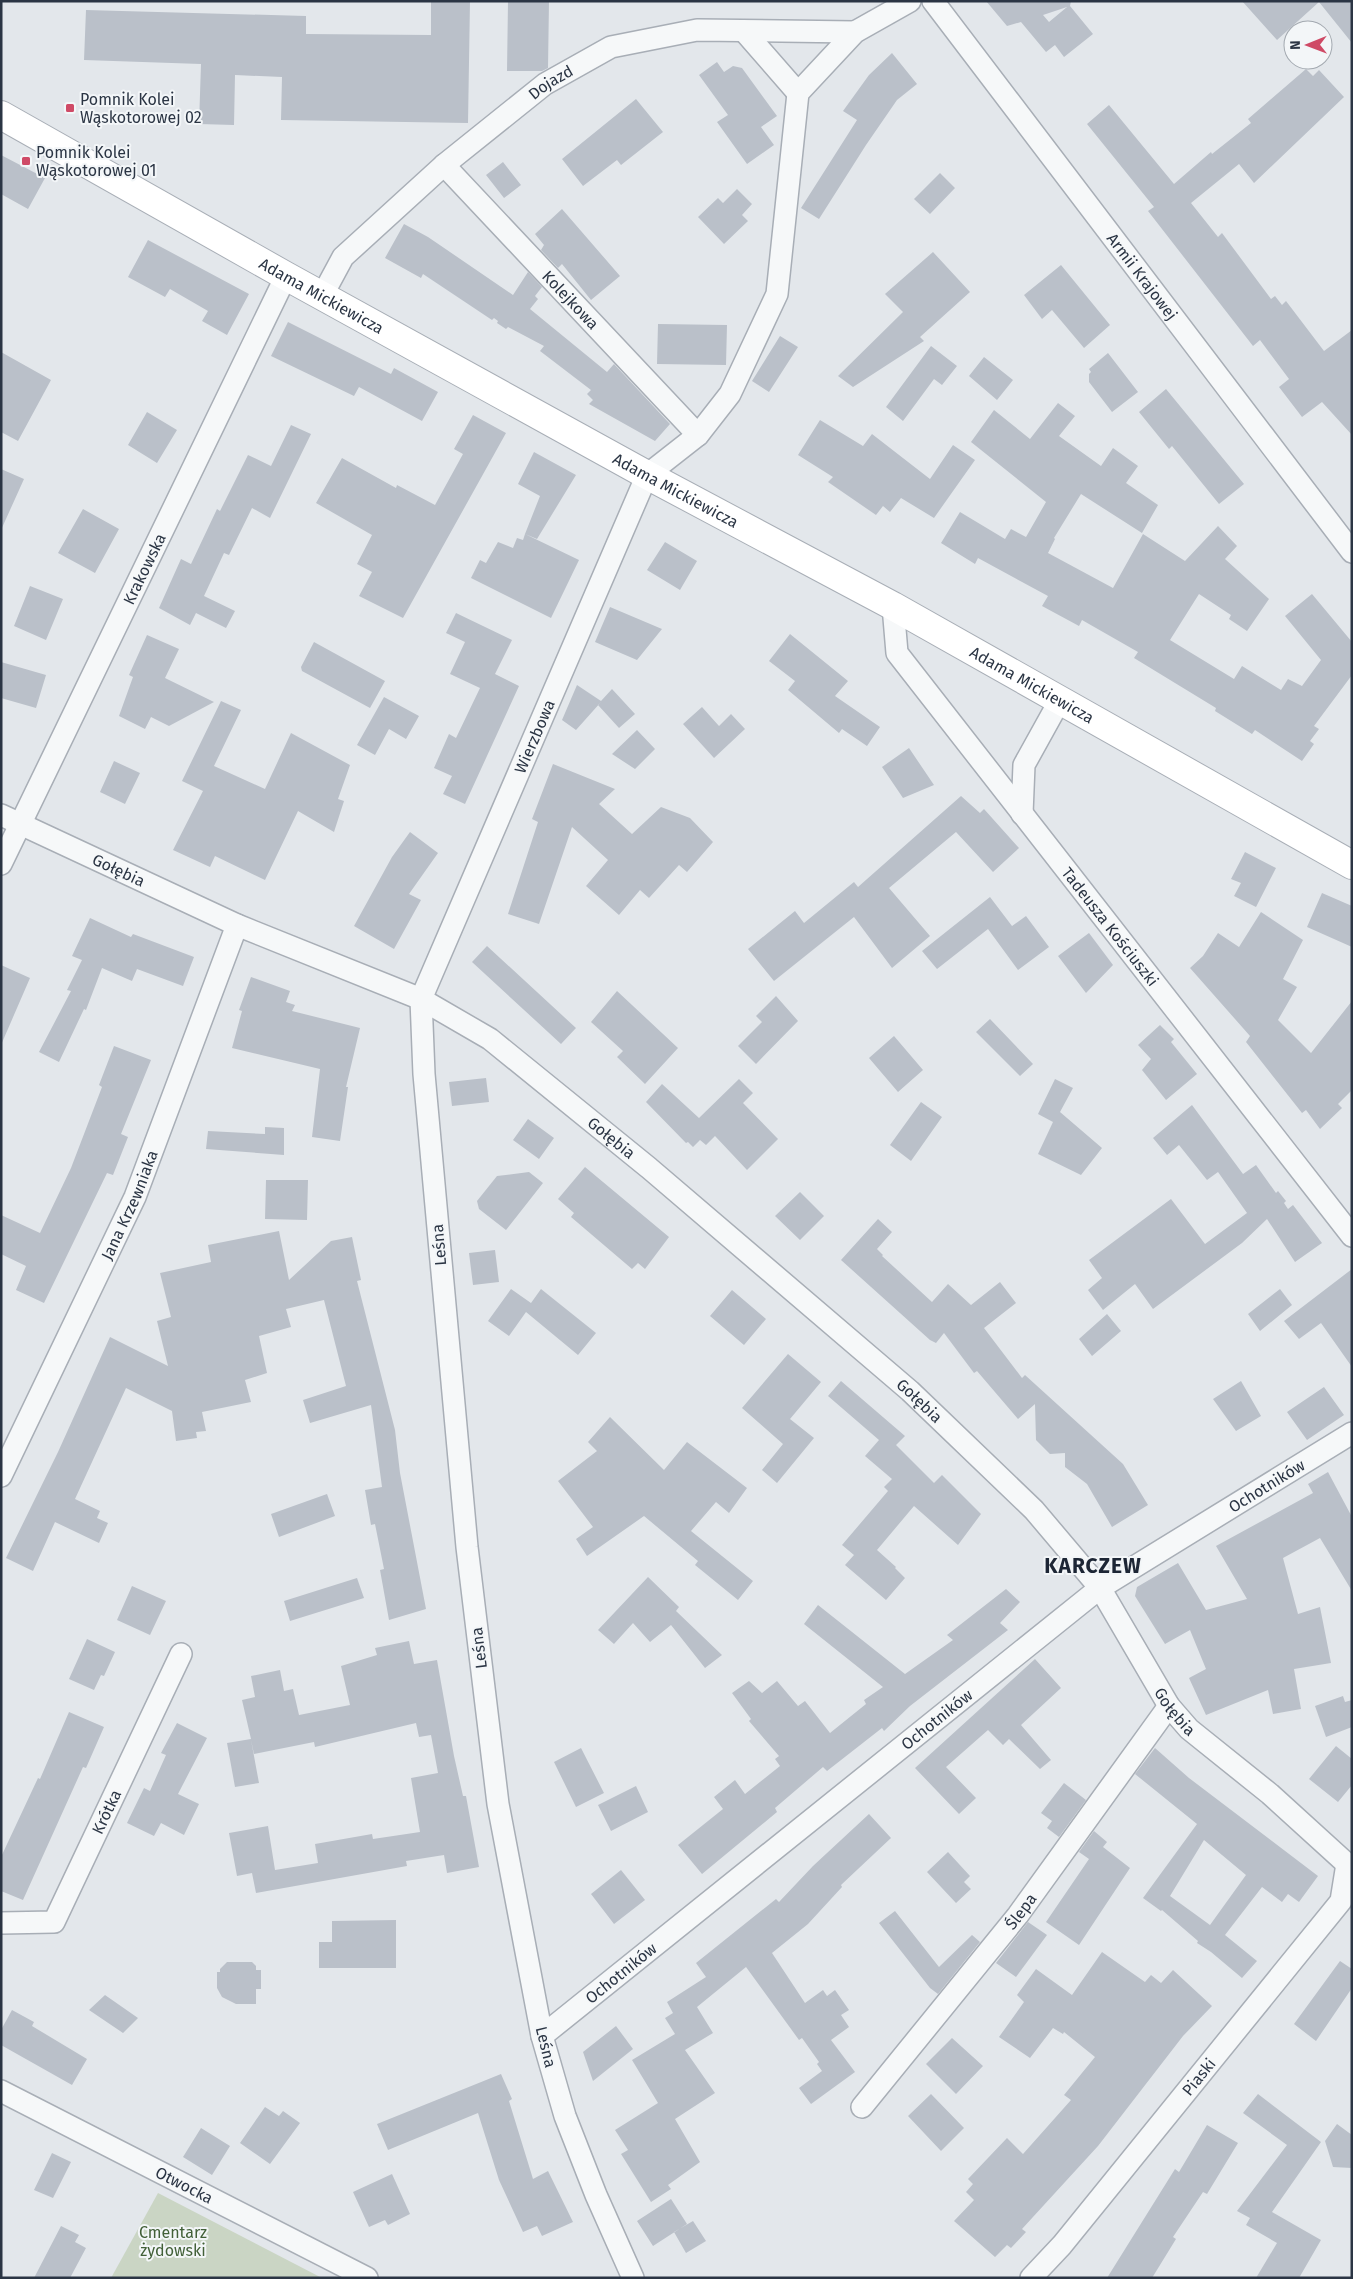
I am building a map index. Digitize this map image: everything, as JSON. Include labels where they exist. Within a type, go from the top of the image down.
[{"type":"main road","name":"Adama Mickiewicza","points":[[1,115],[286,276],[647,475],[893,606],[1352,865]]},
{"type":"street","name":"Dojazd","points":[[798,93],[855,32],[910,1]]},
{"type":"street","name":"Armii Krajowej","points":[[933,1],[1352,552]]},
{"type":"street","name":"Dojazd","points":[[322,296],[343,256],[444,165],[545,84],[611,47],[697,30],[855,32]]},
{"type":"street","points":[[647,475],[698,435],[730,394],[777,294],[798,93],[744,31]]},
{"type":"street","name":"Kolejkowa","points":[[444,165],[698,435]]},
{"type":"street","name":"Krakowska","points":[[1,864],[11,820],[286,276]]},
{"type":"street","name":"Wierzbowa","points":[[421,999],[647,475]]},
{"type":"street","name":"Tadeusza Kościuszki","points":[[893,606],[897,653],[1352,1236]]},
{"type":"street","points":[[1022,814],[1024,765],[1060,700]]},
{"type":"street","name":"Gołębia","points":[[11,820],[237,925],[421,999],[490,1039],[649,1168],[903,1385],[1034,1510],[1100,1588],[1169,1706],[1190,1730],[1270,1794],[1350,1864]]},
{"type":"street","name":"Jana Krzewniaka","points":[[1,1476],[135,1197],[237,925]]},
{"type":"street","name":"Leśna","points":[[421,999],[423,1064],[468,1556],[498,1804],[542,2036],[565,2116],[596,2195],[633,2278]]},
{"type":"street","name":"Ochotników","points":[[542,2036],[1100,1588],[1352,1433]]},
{"type":"street","name":"Krótka","points":[[1,1923],[54,1922],[182,1654]]},
{"type":"street","name":"Ślepa","points":[[862,2107],[1018,1915],[1169,1706]]},
{"type":"street","name":"Piaski","points":[[1031,2278],[1062,2245],[1341,1901],[1350,1864]]},
{"type":"street","name":"Otwocka","points":[[1,2091],[367,2278]]},
{"type":"green space","name":"Cmentarz żydowski","points":[[158,2193],[322,2278],[111,2278]]},
{"type":"building","points":[[431,1],[470,1],[468,123],[281,120],[282,77],[235,75],[234,125],[199,124],[201,64],[84,60],[86,10],[306,16],[306,34],[431,35]]},
{"type":"building","points":[[508,1],[549,1],[548,68],[542,71],[507,71]]},
{"type":"building","points":[[986,1],[1071,1],[1070,6],[1093,34],[1064,57],[1055,45],[1046,52],[1021,22],[1007,26]],"holes":[[[1067,7],[1049,22],[1043,15]]]},
{"type":"building","points":[[1242,1],[1352,1],[1352,43],[1319,2],[1299,20],[1283,20],[1283,35],[1277,40]]},
{"type":"building","points":[[892,53],[917,84],[897,100],[819,219],[801,208],[857,120],[843,111],[869,75]]},
{"type":"building","points":[[717,62],[724,72],[733,66],[742,68],[777,116],[761,127],[774,145],[747,164],[717,122],[728,115],[699,75]]},
{"type":"building","points":[[1305,70],[1313,76],[1319,70],[1344,97],[1254,183],[1239,164],[1191,203],[1218,237],[1222,233],[1271,299],[1275,296],[1282,305],[1286,301],[1324,351],[1352,330],[1352,435],[1322,402],[1302,417],[1279,387],[1289,379],[1260,340],[1253,346],[1148,211],[1154,207],[1087,124],[1109,105],[1174,184],[1211,152],[1212,154],[1251,123],[1248,119]]},
{"type":"building","points":[[636,99],[663,132],[621,165],[617,160],[583,186],[562,159]]},
{"type":"building","points":[[1,155],[45,178],[28,209],[1,194]]},
{"type":"building","points":[[503,162],[521,185],[504,198],[486,175]]},
{"type":"building","points":[[940,173],[955,188],[930,214],[914,199]]},
{"type":"building","points":[[737,189],[752,204],[742,215],[748,221],[724,244],[698,217],[718,198],[723,203]]},
{"type":"building","points":[[562,209],[620,276],[591,300],[562,264],[558,268],[541,250],[544,245],[535,234]]},
{"type":"building","points":[[404,224],[428,237],[513,295],[528,272],[542,287],[535,296],[538,299],[530,309],[607,372],[614,364],[670,424],[655,441],[589,404],[593,400],[587,394],[591,390],[540,351],[544,346],[508,327],[506,329],[497,323],[498,321],[494,318],[492,320],[423,274],[421,278],[385,258]]},
{"type":"building","points":[[148,240],[249,294],[227,335],[202,321],[208,311],[170,289],[165,297],[128,277]]},
{"type":"building","points":[[933,252],[970,292],[920,337],[924,341],[853,387],[838,376],[903,312],[885,294]]},
{"type":"building","points":[[1061,265],[1110,325],[1084,348],[1052,310],[1042,319],[1024,295]]},
{"type":"building","points":[[288,322],[391,374],[394,368],[438,392],[422,421],[359,387],[354,396],[271,356]]},
{"type":"building","points":[[658,324],[727,325],[726,365],[657,364]]},
{"type":"building","points":[[780,336],[798,347],[769,392],[752,381]]},
{"type":"building","points":[[931,346],[957,366],[942,385],[934,379],[903,421],[886,407]]},
{"type":"building","points":[[1,352],[51,380],[18,441],[1,432]]},
{"type":"building","points":[[1108,353],[1138,392],[1112,412],[1089,382],[1089,374],[1091,372],[1089,369]]},
{"type":"building","points":[[984,357],[1013,380],[997,400],[969,376]]},
{"type":"building","points":[[1166,389],[1244,484],[1219,504],[1172,446],[1169,449],[1139,412]]},
{"type":"building","points":[[1058,403],[1075,416],[1059,436],[1101,466],[1113,448],[1138,466],[1126,483],[1158,505],[1142,533],[1081,494],[1054,538],[1048,553],[1113,588],[1143,534],[1185,561],[1218,526],[1237,546],[1225,559],[1269,599],[1247,631],[1229,619],[1231,615],[1199,594],[1170,640],[1234,679],[1242,666],[1281,690],[1288,679],[1302,686],[1321,660],[1285,616],[1312,594],[1352,642],[1352,675],[1314,726],[1319,729],[1310,741],[1314,744],[1302,761],[1255,730],[1252,734],[1215,711],[1216,708],[1134,658],[1138,652],[1082,620],[1079,626],[1042,606],[1048,596],[978,558],[975,564],[941,543],[960,512],[1005,539],[1011,529],[1026,537],[1046,502],[971,442],[994,410],[1030,439]]},
{"type":"building","points":[[147,412],[177,430],[157,463],[128,445]]},
{"type":"building","points":[[473,415],[506,433],[403,618],[359,596],[372,572],[357,564],[372,535],[316,503],[342,458],[396,488],[397,485],[435,505],[463,454],[454,449]]},
{"type":"building","points":[[820,420],[863,446],[872,434],[930,479],[953,445],[975,460],[934,518],[901,498],[890,512],[883,506],[876,515],[828,482],[833,477],[798,455]]},
{"type":"building","points":[[291,425],[311,434],[270,518],[252,508],[229,555],[224,553],[204,596],[235,611],[226,628],[196,613],[190,625],[159,608],[181,559],[191,564],[217,509],[220,511],[248,455],[271,466]]},
{"type":"building","points":[[534,452],[576,475],[537,539],[525,534],[540,496],[518,484]]},
{"type":"building","points":[[1,469],[24,479],[1,530]]},
{"type":"building","points":[[83,509],[119,529],[95,573],[58,553]]},
{"type":"building","points":[[525,534],[579,560],[551,618],[471,578],[480,560],[486,563],[498,542],[513,548],[517,538],[523,540]]},
{"type":"building","points":[[665,542],[697,561],[680,590],[647,570]]},
{"type":"building","points":[[30,586],[63,599],[46,640],[14,626]]},
{"type":"building","points":[[610,607],[662,629],[637,660],[595,642]]},
{"type":"building","points":[[456,613],[512,640],[495,674],[519,686],[465,804],[443,794],[452,776],[434,768],[449,734],[456,738],[480,688],[450,674],[465,642],[446,633]]},
{"type":"building","points":[[790,634],[848,681],[835,696],[880,727],[867,746],[842,729],[839,733],[788,690],[795,681],[769,661]]},
{"type":"building","points":[[147,635],[179,649],[165,678],[214,702],[169,726],[151,717],[145,729],[119,716],[133,677],[129,675]]},
{"type":"building","points":[[314,642],[385,681],[370,708],[302,671],[301,667]]},
{"type":"building","points":[[1,662],[46,675],[36,708],[1,698]]},
{"type":"building","points":[[577,685],[601,701],[612,689],[635,714],[619,728],[598,705],[576,730],[562,720]]},
{"type":"building","points":[[384,697],[419,716],[406,739],[389,729],[375,755],[357,745]]},
{"type":"building","points":[[221,701],[241,710],[214,766],[265,789],[291,733],[350,765],[338,799],[344,801],[334,832],[298,811],[265,880],[215,856],[210,867],[173,850],[203,791],[182,781]]},
{"type":"building","points":[[702,707],[719,726],[731,714],[745,729],[714,758],[683,724]]},
{"type":"building","points":[[637,730],[655,749],[635,769],[612,754]]},
{"type":"building","points":[[909,748],[934,785],[903,798],[882,767]]},
{"type":"building","points":[[114,761],[140,773],[125,804],[100,792]]},
{"type":"building","points":[[553,764],[615,789],[599,804],[632,834],[661,807],[690,818],[713,842],[687,872],[679,865],[649,898],[640,890],[619,915],[586,886],[608,860],[572,827],[539,924],[508,914],[538,822],[532,819]]},
{"type":"building","points":[[961,796],[980,813],[984,809],[1019,848],[993,872],[956,832],[889,888],[930,936],[892,968],[854,917],[774,981],[748,949],[795,911],[804,923],[854,882],[858,887]]},
{"type":"building","points":[[410,832],[438,853],[409,894],[421,900],[394,949],[354,926],[392,857]]},
{"type":"building","points":[[1245,852],[1276,868],[1256,907],[1234,896],[1241,883],[1231,879]]},
{"type":"building","points":[[1322,893],[1352,906],[1352,947],[1307,927]]},
{"type":"building","points":[[990,897],[1012,926],[1026,916],[1049,947],[1018,970],[988,929],[937,969],[922,951]]},
{"type":"building","points":[[1261,912],[1303,940],[1283,979],[1297,987],[1278,1020],[1311,1053],[1352,1001],[1352,1090],[1338,1104],[1342,1108],[1320,1129],[1306,1110],[1302,1113],[1246,1042],[1250,1036],[1190,968],[1203,956],[1218,933],[1239,947]]},
{"type":"building","points":[[90,918],[131,937],[133,934],[194,957],[183,986],[137,969],[132,981],[102,968],[86,1010],[84,1009],[59,1062],[39,1052],[71,991],[67,990],[82,960],[72,956]]},
{"type":"building","points":[[1089,933],[1113,965],[1086,993],[1058,956]]},
{"type":"building","points":[[487,946],[576,1028],[561,1044],[472,962]]},
{"type":"building","points":[[1,965],[30,978],[1,1045]]},
{"type":"building","points":[[251,977],[290,991],[286,1002],[295,1005],[292,1011],[360,1028],[346,1087],[348,1087],[340,1141],[312,1137],[320,1069],[232,1048],[242,1011],[239,1010]]},
{"type":"building","points":[[617,991],[678,1048],[645,1084],[617,1057],[623,1051],[591,1022]]},
{"type":"building","points":[[776,996],[798,1021],[756,1064],[738,1046],[762,1022],[756,1016]]},
{"type":"building","points":[[990,1019],[1033,1064],[1020,1076],[976,1032]]},
{"type":"building","points":[[1160,1025],[1174,1039],[1171,1042],[1197,1074],[1166,1100],[1142,1070],[1151,1059],[1138,1045]]},
{"type":"building","points":[[894,1036],[923,1070],[898,1092],[869,1058]]},
{"type":"building","points":[[114,1046],[151,1060],[121,1134],[128,1137],[113,1175],[107,1173],[44,1303],[16,1290],[26,1266],[1,1254],[1,1215],[40,1233],[71,1168],[102,1087],[99,1085]]},
{"type":"building","points":[[486,1078],[489,1102],[452,1106],[449,1082]]},
{"type":"building","points":[[739,1079],[753,1093],[743,1103],[778,1139],[747,1170],[715,1136],[706,1145],[700,1140],[693,1147],[688,1142],[686,1143],[646,1102],[662,1084],[699,1118]]},
{"type":"building","points":[[1055,1079],[1073,1088],[1060,1112],[1102,1148],[1081,1175],[1038,1154],[1053,1122],[1038,1114]]},
{"type":"building","points":[[921,1102],[942,1117],[911,1161],[890,1145]]},
{"type":"building","points":[[1192,1105],[1243,1174],[1256,1165],[1276,1193],[1278,1191],[1286,1201],[1284,1203],[1288,1209],[1293,1205],[1322,1243],[1295,1262],[1267,1219],[1242,1243],[1153,1309],[1135,1284],[1103,1310],[1088,1290],[1102,1278],[1089,1260],[1171,1199],[1205,1244],[1247,1213],[1218,1172],[1207,1180],[1179,1145],[1167,1155],[1153,1138]]},
{"type":"building","points":[[528,1119],[554,1138],[539,1159],[513,1140]]},
{"type":"building","points":[[265,1127],[284,1128],[284,1155],[206,1149],[208,1131],[265,1134]]},
{"type":"building","points":[[585,1167],[669,1237],[645,1269],[638,1263],[632,1269],[571,1217],[574,1213],[558,1199]]},
{"type":"building","points":[[529,1172],[543,1183],[506,1230],[479,1209],[477,1201],[497,1176]]},
{"type":"building","points":[[266,1180],[308,1180],[307,1220],[265,1219]]},
{"type":"building","points":[[800,1192],[824,1216],[800,1240],[775,1216]]},
{"type":"building","points":[[878,1219],[892,1232],[877,1249],[882,1256],[932,1302],[948,1284],[971,1305],[1000,1282],[1016,1303],[984,1328],[1022,1378],[1025,1375],[1123,1464],[1148,1505],[1112,1527],[1087,1484],[1065,1467],[1065,1453],[1050,1454],[1036,1440],[1035,1404],[1018,1419],[977,1371],[974,1373],[944,1333],[936,1343],[930,1340],[841,1260]]},
{"type":"building","points":[[279,1231],[289,1280],[331,1241],[352,1237],[361,1280],[357,1281],[395,1430],[400,1473],[426,1609],[389,1620],[380,1570],[384,1569],[375,1524],[371,1525],[365,1490],[382,1487],[371,1405],[310,1423],[303,1400],[346,1386],[324,1300],[286,1309],[291,1327],[259,1336],[267,1373],[245,1380],[251,1402],[202,1412],[206,1431],[196,1432],[197,1438],[176,1441],[172,1411],[126,1388],[75,1499],[100,1511],[97,1518],[108,1523],[99,1543],[55,1522],[33,1571],[6,1558],[58,1452],[110,1337],[168,1366],[157,1321],[171,1317],[160,1273],[211,1262],[208,1245]]},
{"type":"building","points":[[495,1250],[499,1282],[473,1285],[469,1253]]},
{"type":"building","points":[[1352,1269],[1352,1367],[1321,1323],[1299,1339],[1284,1321]]},
{"type":"building","points":[[511,1289],[531,1303],[541,1289],[596,1333],[578,1355],[526,1312],[509,1336],[488,1321]]},
{"type":"building","points":[[1280,1289],[1292,1305],[1260,1331],[1248,1314]]},
{"type":"building","points":[[732,1290],[766,1319],[744,1345],[710,1316]]},
{"type":"building","points":[[1107,1314],[1121,1331],[1092,1356],[1079,1339]]},
{"type":"building","points":[[788,1354],[821,1382],[790,1419],[814,1438],[777,1483],[762,1470],[783,1444],[742,1408]]},
{"type":"building","points":[[841,1381],[905,1436],[896,1445],[934,1483],[942,1475],[981,1514],[958,1545],[914,1506],[877,1550],[905,1578],[886,1600],[845,1565],[854,1555],[842,1545],[888,1491],[884,1487],[892,1479],[865,1456],[879,1440],[828,1396]]},
{"type":"building","points":[[1241,1381],[1261,1416],[1236,1431],[1213,1399]]},
{"type":"building","points":[[1324,1387],[1344,1415],[1307,1440],[1287,1412]]},
{"type":"building","points":[[610,1417],[664,1470],[687,1442],[747,1488],[729,1513],[716,1502],[691,1531],[753,1581],[738,1600],[695,1565],[698,1561],[644,1516],[587,1556],[576,1539],[593,1527],[558,1481],[597,1451],[588,1442]]},
{"type":"building","points":[[1328,1472],[1352,1517],[1352,1591],[1320,1538],[1283,1558],[1298,1614],[1320,1607],[1331,1663],[1294,1669],[1301,1709],[1273,1714],[1268,1690],[1206,1715],[1189,1678],[1206,1669],[1190,1630],[1165,1644],[1135,1596],[1137,1587],[1178,1563],[1206,1610],[1247,1599],[1216,1546],[1313,1493],[1308,1484]]},
{"type":"building","points":[[327,1494],[335,1516],[279,1537],[271,1514]]},
{"type":"building","points":[[648,1577],[679,1607],[676,1611],[722,1655],[705,1668],[671,1625],[650,1642],[633,1623],[614,1644],[598,1630]]},
{"type":"building","points":[[357,1578],[364,1598],[290,1621],[284,1601]]},
{"type":"building","points":[[132,1586],[166,1601],[150,1635],[117,1620]]},
{"type":"building","points":[[1006,1589],[1020,1602],[1000,1623],[1008,1630],[910,1706],[884,1731],[882,1728],[827,1771],[823,1767],[775,1808],[777,1812],[702,1874],[678,1845],[723,1809],[714,1797],[735,1780],[745,1794],[780,1766],[775,1759],[779,1756],[749,1721],[751,1719],[732,1693],[749,1681],[762,1693],[777,1681],[798,1706],[805,1701],[830,1733],[866,1704],[864,1700],[883,1687],[804,1624],[818,1605],[905,1674],[953,1640],[947,1635]]},
{"type":"building","points":[[87,1639],[115,1652],[104,1676],[101,1675],[94,1690],[69,1679]]},
{"type":"building","points":[[409,1641],[414,1664],[437,1660],[454,1756],[463,1796],[466,1796],[479,1867],[447,1873],[444,1855],[406,1861],[407,1866],[256,1893],[252,1873],[237,1876],[229,1833],[268,1826],[275,1870],[318,1863],[315,1844],[372,1834],[373,1839],[420,1832],[411,1778],[438,1773],[431,1735],[419,1737],[416,1723],[315,1747],[314,1742],[254,1754],[251,1740],[259,1783],[235,1787],[227,1743],[251,1739],[242,1700],[255,1697],[251,1676],[280,1670],[284,1691],[293,1689],[299,1715],[350,1705],[341,1666],[377,1655],[375,1648]]},
{"type":"building","points":[[1035,1659],[1061,1688],[1021,1725],[1051,1760],[1040,1769],[1009,1739],[1003,1745],[988,1730],[946,1767],[976,1798],[959,1814],[915,1768]]},
{"type":"building","points":[[1343,1696],[1345,1702],[1352,1700],[1352,1727],[1326,1737],[1315,1706]]},
{"type":"building","points":[[69,1712],[104,1727],[86,1768],[83,1767],[23,1900],[1,1891],[1,1857],[38,1778],[40,1779]]},
{"type":"building","points":[[177,1723],[207,1738],[178,1794],[199,1804],[184,1835],[161,1823],[154,1836],[127,1823],[144,1788],[150,1791],[166,1755],[161,1753]]},
{"type":"building","points":[[1336,1746],[1352,1759],[1352,1785],[1338,1802],[1309,1779]]},
{"type":"building","points":[[581,1748],[604,1793],[576,1807],[554,1762]]},
{"type":"building","points":[[1155,1748],[1189,1778],[1318,1876],[1299,1902],[1288,1894],[1282,1902],[1262,1887],[1225,1935],[1257,1961],[1242,1978],[1197,1943],[1198,1941],[1162,1910],[1143,1898],[1197,1824],[1135,1774]],"holes":[[[1204,1840],[1246,1875],[1210,1925],[1170,1896]]]},
{"type":"building","points":[[1064,1783],[1086,1800],[1059,1837],[1047,1828],[1052,1821],[1041,1813]]},
{"type":"building","points":[[636,1786],[648,1812],[611,1831],[598,1805]]},
{"type":"building","points":[[869,1814],[891,1838],[841,1885],[842,1887],[808,1924],[772,1953],[805,2003],[823,1990],[827,1996],[835,1990],[849,2010],[841,2015],[849,2027],[831,2040],[855,2072],[811,2104],[799,2088],[822,2071],[817,2064],[819,2062],[802,2038],[799,2040],[746,1967],[697,2007],[713,2033],[685,2050],[715,2093],[675,2119],[700,2162],[668,2185],[671,2189],[651,2202],[621,2154],[628,2150],[615,2130],[658,2103],[632,2060],[675,2034],[665,2018],[673,2013],[667,2002],[706,1977],[696,1963],[776,1899],[779,1902],[813,1866]]},
{"type":"building","points":[[1094,1831],[1107,1842],[1103,1847],[1130,1868],[1079,1945],[1046,1922],[1089,1859],[1079,1852]]},
{"type":"building","points":[[948,1852],[970,1876],[964,1882],[971,1889],[956,1903],[927,1872]]},
{"type":"building","points":[[621,1870],[645,1900],[614,1924],[591,1894]]},
{"type":"building","points":[[895,1911],[939,1967],[972,1935],[980,1942],[938,1994],[930,1988],[879,1923]]},
{"type":"building","points":[[396,1920],[396,1968],[319,1968],[319,1942],[332,1942],[332,1921]]},
{"type":"building","points":[[1028,1922],[1047,1935],[1016,1977],[996,1963]]},
{"type":"building","points":[[1102,1952],[1145,1982],[1151,1975],[1161,1983],[1173,1970],[1212,2006],[1183,2036],[1098,2146],[1022,2229],[1026,2232],[1011,2248],[1007,2245],[995,2257],[954,2221],[974,2200],[966,2192],[973,2184],[968,2179],[1007,2138],[1023,2154],[1071,2100],[1064,2095],[1095,2057],[1064,2032],[1063,2034],[1053,2028],[1030,2058],[999,2037],[1024,2002],[1017,1995],[1036,1969],[1072,1995]]},
{"type":"building","points":[[1340,1961],[1352,1969],[1352,1988],[1316,2041],[1294,2024]]},
{"type":"building","points":[[227,1962],[252,1962],[256,1966],[256,1970],[261,1970],[261,1989],[256,1989],[256,2004],[236,2004],[222,1997],[217,1988],[217,1972],[220,1972],[220,1969]]},
{"type":"building","points":[[105,1995],[138,2018],[123,2033],[89,2010]]},
{"type":"building","points":[[12,2010],[34,2022],[32,2026],[87,2059],[72,2085],[1,2045],[1,2030]]},
{"type":"building","points":[[616,2026],[633,2049],[593,2081],[583,2052]]},
{"type":"building","points":[[952,2038],[983,2066],[956,2094],[926,2064]]},
{"type":"building","points":[[501,2074],[512,2099],[509,2101],[533,2179],[548,2171],[573,2222],[542,2236],[537,2226],[523,2232],[499,2180],[478,2113],[388,2150],[377,2124]]},
{"type":"building","points":[[931,2094],[964,2128],[941,2151],[908,2116]]},
{"type":"building","points":[[1258,2094],[1321,2142],[1272,2212],[1321,2240],[1299,2278],[1256,2278],[1277,2243],[1246,2225],[1250,2218],[1237,2211],[1287,2145],[1243,2113]]},
{"type":"building","points":[[265,2107],[279,2116],[283,2111],[300,2123],[270,2164],[240,2143]]},
{"type":"building","points":[[1337,2124],[1352,2135],[1352,2168],[1333,2167],[1325,2141]]},
{"type":"building","points":[[1207,2125],[1238,2143],[1207,2194],[1203,2192],[1173,2237],[1176,2239],[1152,2278],[1107,2278],[1175,2169],[1179,2172]]},
{"type":"building","points":[[201,2128],[230,2146],[212,2175],[183,2157]]},
{"type":"building","points":[[52,2153],[71,2162],[53,2198],[34,2190]]},
{"type":"building","points":[[392,2174],[410,2214],[388,2225],[385,2220],[369,2227],[353,2192]]},
{"type":"building","points":[[671,2199],[687,2224],[653,2246],[637,2221]]},
{"type":"building","points":[[693,2221],[706,2241],[686,2253],[674,2232]]},
{"type":"building","points":[[61,2226],[79,2235],[75,2242],[86,2248],[70,2278],[34,2278]]},
{"type":"place","name":"Pomnik Kolei Wąskotorowej 02","points":[[70,108]]},
{"type":"place","name":"Pomnik Kolei Wąskotorowej 01","points":[[26,161]]},
{"type":"district","name":"KARCZEW","points":[[1093,1566]]}]
